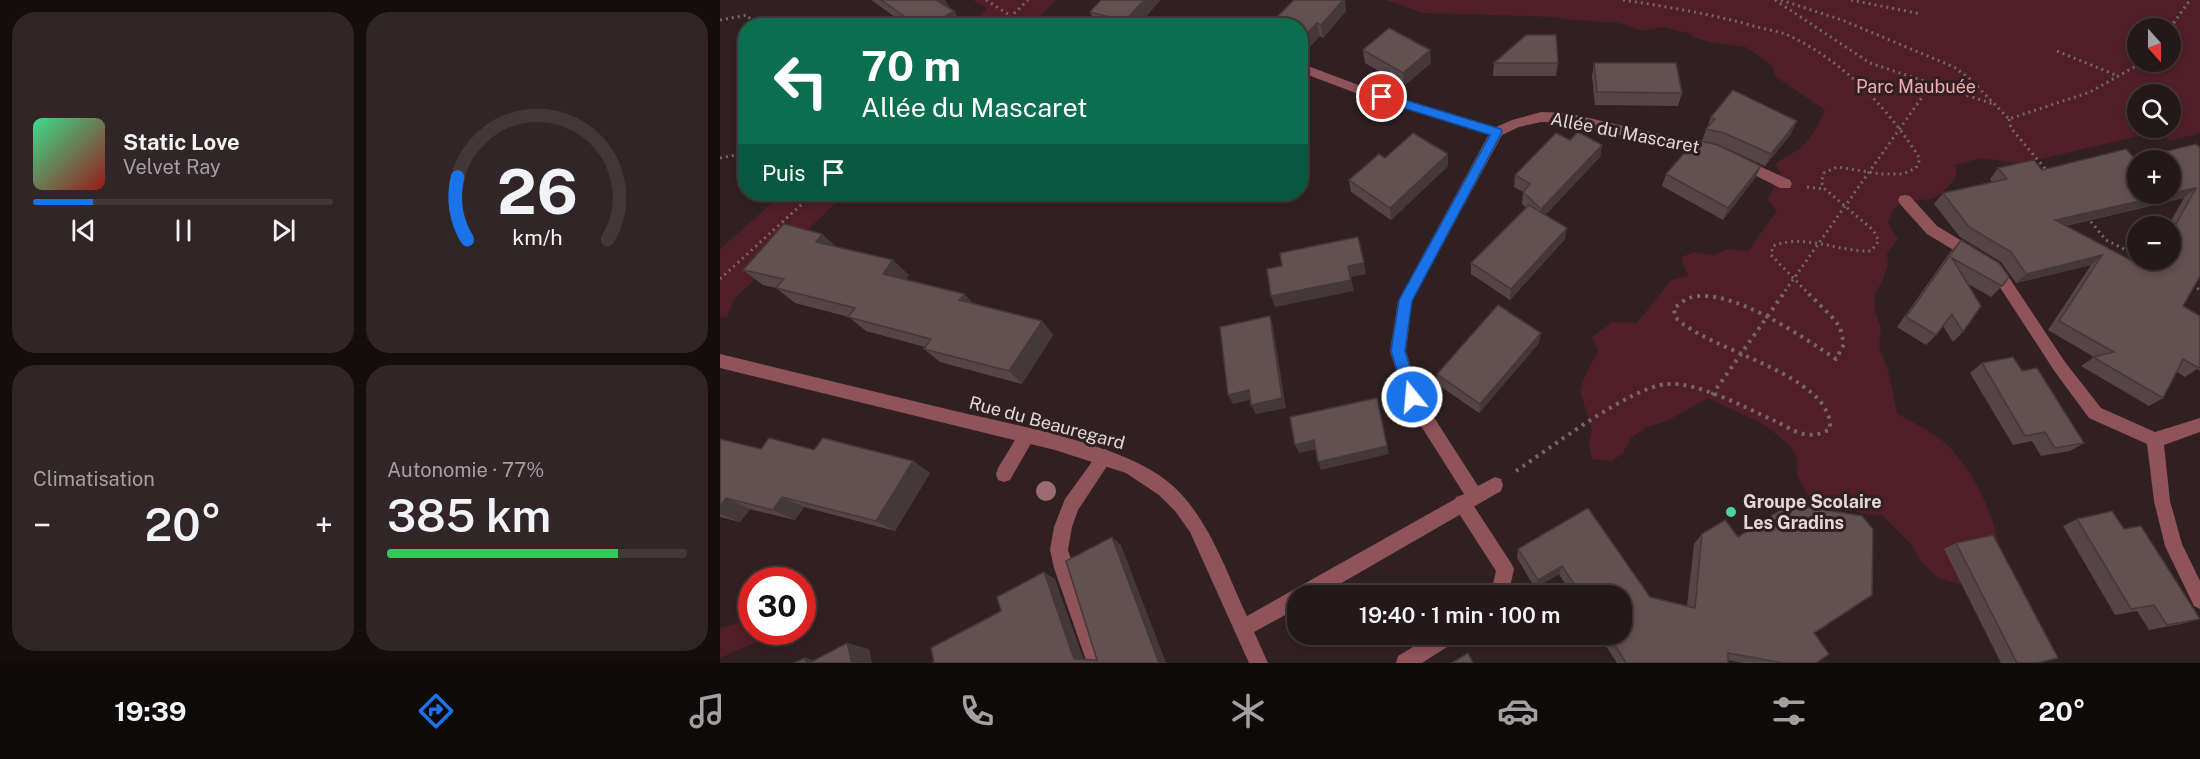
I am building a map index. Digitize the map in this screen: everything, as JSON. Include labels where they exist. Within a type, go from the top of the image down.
[{"type":"street","points":[[1308,70],[1365,92],[1497,132],[1405,300],[1398,351],[1412,397],[1505,569],[1501,585]]},
{"type":"street","name":"Allée du Mascaret","points":[[1497,132],[1516,123],[1541,117],[1567,118],[1718,152],[1785,184]]},
{"type":"street","points":[[1905,200],[1932,230],[1995,268],[2060,367],[2095,413],[2155,440],[2200,425]]},
{"type":"street","name":"Rue du Beauregard","points":[[720,361],[1027,435],[1105,457],[1131,467],[1154,480],[1181,505],[1196,526],[1259,663]]},
{"type":"street","points":[[1004,474],[1027,435]]},
{"type":"street","points":[[2155,440],[2162,501],[2174,546],[2200,600]]},
{"type":"street","points":[[1096,663],[1059,550],[1063,527],[1071,506],[1105,457]]},
{"type":"street","points":[[1320,585],[1495,485]]},
{"type":"street","points":[[1244,628],[1287,604]]},
{"type":"street","points":[[1405,663],[1434,645]]},
{"type":"path","points":[[986,0],[1011,16],[1028,0]]},
{"type":"path","points":[[1495,485],[1640,391],[1665,384],[1682,385],[1712,395],[1803,434],[1820,435],[1830,429],[1831,418],[1825,405],[1808,390],[1742,352],[1690,332],[1675,317],[1674,308],[1680,301],[1689,297],[1706,296],[1727,299],[1767,316],[1836,359],[1843,351],[1844,340],[1837,322],[1779,267],[1771,255],[1773,246],[1782,240],[1794,240],[1855,253],[1871,251],[1879,241],[1873,230],[1825,189],[1821,182],[1824,173],[1837,167],[1903,174],[1916,168],[1920,159],[1871,97],[1841,70],[1791,36],[1743,22],[1623,0]]},
{"type":"path","points":[[1775,0],[1859,57],[1997,105]]},
{"type":"path","points":[[1781,0],[1842,20],[1954,67],[1997,105],[2009,119],[2011,128],[2052,177]]},
{"type":"path","points":[[1851,0],[1921,14]]},
{"type":"path","points":[[2177,18],[2190,0]]},
{"type":"path","points":[[720,20],[747,15],[749,18]]},
{"type":"path","points":[[2057,51],[2119,77]]},
{"type":"path","points":[[2009,119],[2090,92],[2127,72]]},
{"type":"path","points":[[1712,395],[1932,83]]},
{"type":"path","points":[[720,158],[738,155]]},
{"type":"path","points":[[720,279],[803,201]]},
{"type":"path","points":[[2083,213],[2106,240],[2127,250]]},
{"type":"path","points":[[2191,285],[2200,290]]},
{"type":"green space","points":[[973,0],[1056,0],[1039,18],[977,18],[987,9]]},
{"type":"green space","name":"Parc Maubuée","points":[[1386,0],[2200,0],[2200,133],[2170,141],[2167,138],[2181,138],[2181,84],[2127,84],[2127,138],[2130,138],[2019,164],[1982,158],[1955,165],[1957,175],[1943,192],[1933,198],[1900,203],[1888,223],[1898,239],[1887,253],[1888,264],[1883,280],[1874,295],[1875,311],[1881,328],[1879,347],[1888,370],[1897,413],[1934,435],[1955,453],[1980,490],[1999,545],[1989,561],[1962,585],[1938,578],[1920,560],[1911,544],[1882,515],[1864,514],[1808,496],[1797,475],[1797,458],[1789,445],[1765,425],[1708,398],[1665,422],[1647,427],[1631,438],[1623,453],[1612,461],[1592,459],[1589,444],[1592,430],[1580,391],[1598,351],[1592,337],[1612,322],[1637,323],[1671,280],[1688,276],[1681,257],[1695,252],[1714,255],[1728,249],[1748,251],[1777,211],[1767,199],[1776,185],[1780,172],[1775,165],[1803,146],[1816,129],[1825,110],[1782,81],[1775,75],[1773,66],[1746,47],[1709,42],[1695,38],[1691,34],[1662,27],[1643,31],[1618,23],[1557,17],[1423,13]]},
{"type":"green space","points":[[774,201],[838,201],[734,299],[727,318],[720,316],[720,249]]},
{"type":"green space","points":[[738,623],[738,645],[750,645],[720,658],[720,628]]},
{"type":"building","points":[[881,0],[936,0],[954,11],[943,18],[907,18]]},
{"type":"building","points":[[1101,0],[1144,0],[1128,18],[1113,18],[1090,12]]},
{"type":"building","points":[[1294,0],[1343,0],[1321,25],[1317,23],[1308,33],[1308,18],[1276,18]]},
{"type":"building","points":[[1389,28],[1430,50],[1403,73],[1363,50]]},
{"type":"building","points":[[1526,35],[1556,35],[1558,63],[1494,63]]},
{"type":"building","points":[[1594,63],[1676,63],[1682,93],[1597,92]]},
{"type":"building","points":[[1733,90],[1797,121],[1771,154],[1724,133],[1706,129],[1715,119],[1711,117]]},
{"type":"building","points":[[1578,132],[1602,145],[1541,209],[1523,192],[1530,184],[1515,175],[1556,133],[1570,140]]},
{"type":"building","points":[[1413,133],[1448,154],[1390,208],[1349,180],[1379,154],[1385,158]]},
{"type":"building","points":[[1696,140],[1718,145],[1761,166],[1728,208],[1666,174]]},
{"type":"building","points":[[2196,144],[2200,148],[2200,276],[2183,306],[2200,316],[2200,366],[2199,368],[2183,359],[2163,398],[2093,357],[2114,352],[2059,321],[2102,255],[2026,274],[2011,252],[1969,227],[1943,193],[2007,179],[1998,168],[2034,160],[2042,170],[2126,149],[2127,204],[2055,220],[2127,258],[2127,270],[2181,270],[2181,216],[2196,188],[2181,191],[2181,150],[2172,150]]},
{"type":"building","points":[[1529,205],[1567,228],[1511,289],[1471,263]]},
{"type":"building","points":[[784,224],[822,234],[816,242],[893,260],[883,274],[964,294],[959,300],[1042,321],[1009,371],[924,349],[931,339],[848,317],[855,308],[776,288],[784,279],[743,270]]},
{"type":"building","points":[[1358,237],[1364,263],[1348,266],[1351,280],[1271,296],[1267,269],[1282,266],[1280,253]]},
{"type":"building","points":[[1961,240],[1999,263],[2009,277],[2002,286],[1952,258],[1981,306],[1963,332],[1952,314],[1936,335],[1906,317]]},
{"type":"building","points":[[1498,305],[1541,333],[1480,404],[1437,374]]},
{"type":"building","points":[[1270,316],[1282,398],[1251,405],[1249,390],[1228,395],[1220,327]]},
{"type":"building","points":[[2013,357],[2022,371],[2037,368],[2084,443],[2055,448],[2045,432],[2025,436],[1982,363]]},
{"type":"building","points":[[1377,398],[1387,446],[1318,462],[1314,440],[1295,445],[1290,417]]},
{"type":"building","points":[[769,438],[814,450],[823,438],[913,461],[876,521],[782,497],[773,510],[726,498],[720,506],[720,439],[761,449]]},
{"type":"building","points":[[1790,504],[1862,516],[1873,529],[1872,595],[1814,633],[1829,654],[1816,663],[1783,663],[1728,653],[1728,663],[1626,663],[1615,645],[1632,645],[1632,585],[1575,585],[1562,566],[1538,580],[1518,549],[1588,508],[1650,597],[1695,608],[1702,534],[1725,520],[1738,537]]},
{"type":"building","points":[[2112,511],[2124,529],[2141,526],[2200,619],[2167,625],[2154,605],[2131,609],[2077,519]]},
{"type":"building","points":[[1993,535],[2058,658],[2037,663],[2017,663],[1956,543]]},
{"type":"building","points":[[1112,537],[1159,663],[933,663],[931,648],[1001,611],[997,597],[1044,572],[1074,659],[1097,660],[1066,561]]},
{"type":"building","points":[[847,643],[852,663],[809,663]]},
{"type":"building","points":[[1468,653],[1473,663],[1452,663]]},
{"type":"building","points":[[805,658],[806,663],[794,663]]},
{"type":"place","name":"Groupe Scolaire Les Gradins","points":[[1731,512]]},
{"type":"route","points":[[1382,97],[1497,132],[1405,300],[1398,351],[1412,397]]}]
